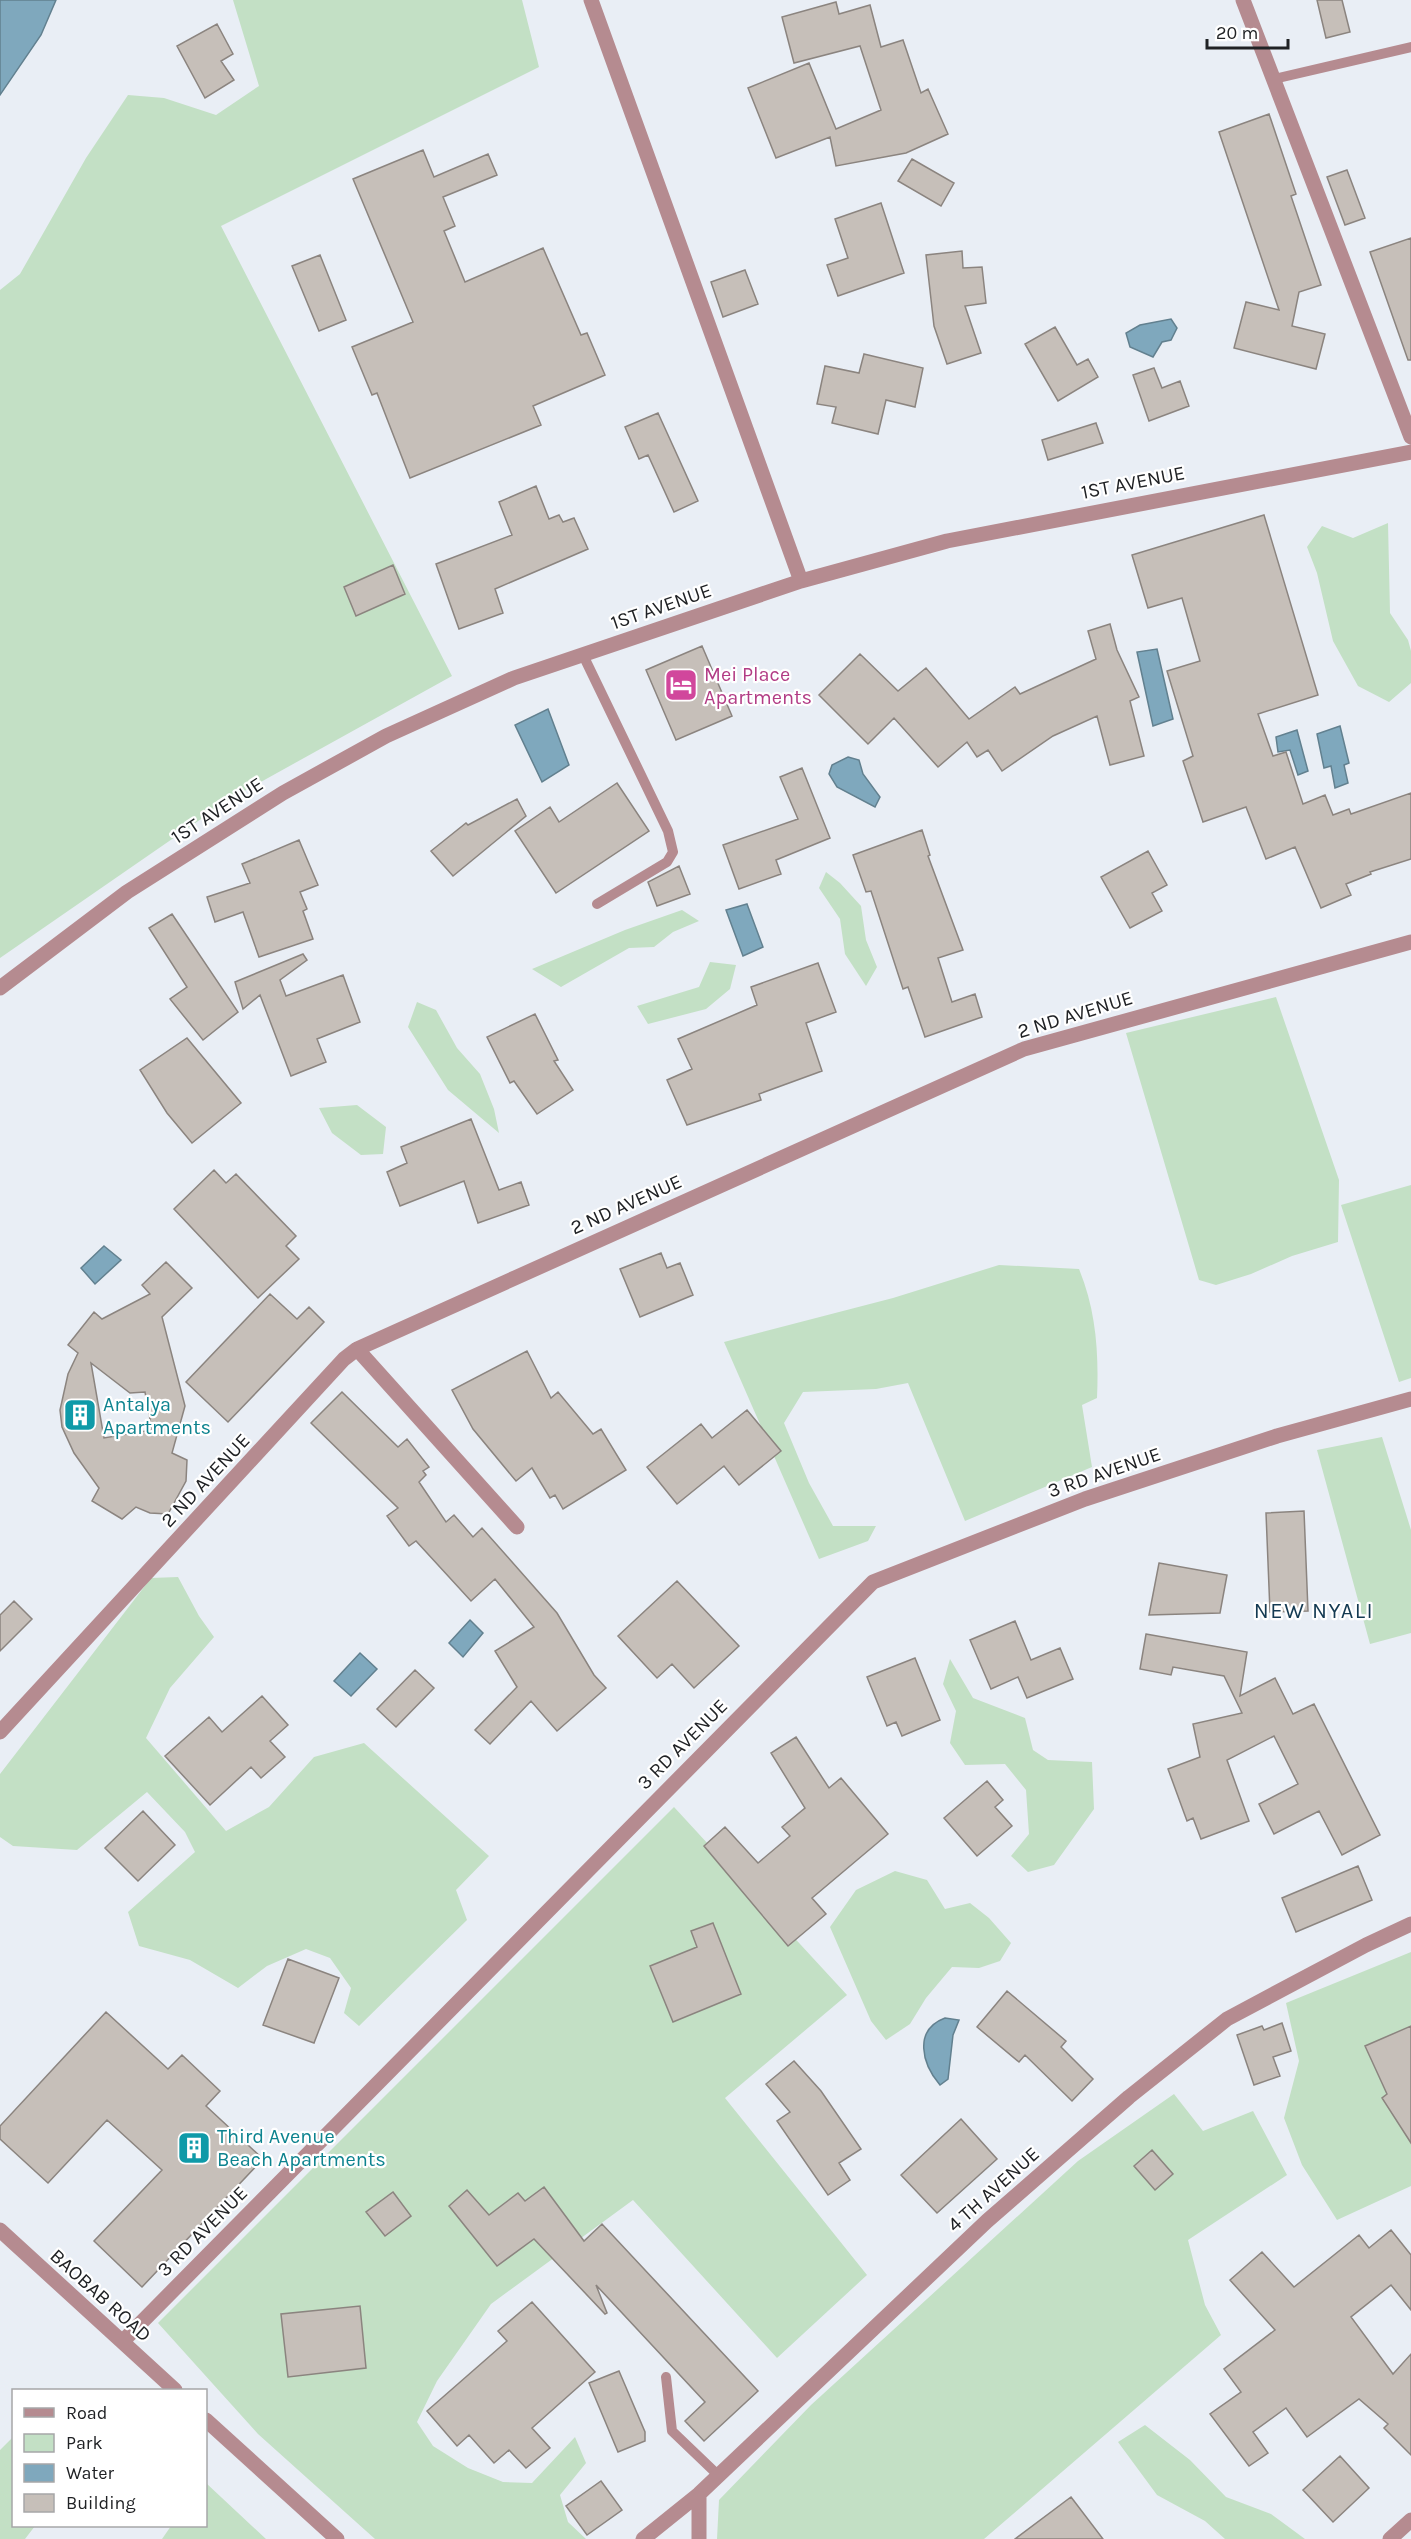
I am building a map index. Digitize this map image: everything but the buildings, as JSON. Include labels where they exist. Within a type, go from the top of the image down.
[{"type":"street","points":[[591,0],[801,581]]},
{"type":"street","points":[[1243,0],[1411,437]]},
{"type":"street","name":"1ST AVENUE","points":[[0,988],[127,892],[283,793],[386,736],[514,678],[801,581],[947,541],[1411,452]]},
{"type":"street","name":"2 ND AVENUE","points":[[0,1732],[344,1359],[357,1349],[1024,1049],[1411,942]]},
{"type":"street","points":[[357,1349],[517,1527]]},
{"type":"street","name":"3 RD AVENUE","points":[[123,2341],[873,1582],[1085,1499],[1276,1436],[1411,1399]]},
{"type":"street","name":"4 TH AVENUE","points":[[643,2539],[699,2494],[987,2221],[1129,2097],[1200,2040],[1227,2019],[1366,1945],[1411,1924]]},
{"type":"street","name":"BAOBAB ROAD","points":[[0,2230],[173,2389]]},
{"type":"street","points":[[207,2421],[337,2539]]},
{"type":"street","points":[[699,2494],[699,2539]]},
{"type":"street","points":[[1390,2539],[1411,2520]]},
{"type":"lane","points":[[1274,79],[1411,47]]},
{"type":"lane","points":[[583,655],[668,831],[673,852],[667,862],[597,904]]},
{"type":"lane","points":[[666,2377],[672,2431],[719,2475]]},
{"type":"green space","points":[[233,0],[522,0],[539,67],[221,226],[452,676],[230,799],[0,958],[0,290],[20,274],[86,158],[128,95],[164,98],[216,115],[259,86]]},
{"type":"green space","points":[[1388,523],[1390,613],[1408,640],[1411,651],[1411,683],[1389,702],[1358,686],[1333,641],[1317,573],[1307,547],[1322,526],[1353,538]]},
{"type":"green space","points":[[826,872],[840,883],[861,906],[866,940],[877,967],[866,986],[845,954],[840,919],[819,888]]},
{"type":"green space","points":[[682,910],[699,921],[673,932],[654,947],[629,948],[561,987],[532,969],[625,930]]},
{"type":"green space","points":[[710,962],[736,965],[730,989],[706,1009],[648,1024],[637,1006],[699,987]]},
{"type":"green space","points":[[1276,997],[1339,1180],[1338,1242],[1292,1256],[1251,1274],[1216,1285],[1199,1280],[1126,1033]]},
{"type":"green space","points":[[417,1002],[436,1010],[457,1048],[480,1074],[494,1109],[499,1133],[448,1090],[408,1027]]},
{"type":"green space","points":[[357,1105],[386,1127],[383,1154],[361,1155],[332,1133],[319,1108]]},
{"type":"green space","points":[[1411,1185],[1411,1378],[1399,1382],[1341,1205]]},
{"type":"green space","points":[[999,1265],[1079,1269],[1093,1316],[1097,1348],[1097,1398],[1082,1405],[1092,1467],[965,1521],[908,1383],[876,1389],[803,1392],[784,1423],[809,1483],[833,1526],[876,1526],[868,1541],[819,1559],[724,1342],[893,1298]]},
{"type":"green space","points":[[1382,1437],[1411,1530],[1411,1633],[1370,1644],[1317,1450]]},
{"type":"green space","points":[[178,1577],[199,1616],[214,1637],[170,1688],[146,1738],[226,1831],[269,1807],[314,1757],[364,1743],[489,1856],[456,1890],[467,1920],[359,2026],[344,2013],[351,1988],[330,1958],[306,1949],[267,1966],[238,1988],[190,1960],[139,1946],[128,1912],[195,1852],[185,1832],[147,1792],[77,1850],[13,1846],[0,1837],[0,1774],[151,1578]]},
{"type":"green space","points":[[950,1659],[973,1698],[1025,1718],[1033,1750],[1048,1760],[1092,1762],[1094,1809],[1054,1865],[1028,1872],[1011,1856],[1029,1834],[1026,1790],[1005,1764],[965,1765],[950,1743],[956,1711],[943,1684]]},
{"type":"green space","points":[[674,1807],[847,1995],[725,2098],[867,2275],[777,2358],[633,2200],[491,2304],[437,2381],[417,2422],[433,2446],[468,2468],[503,2482],[532,2483],[575,2437],[586,2463],[560,2495],[568,2522],[586,2539],[375,2539],[258,2434],[158,2323]]},
{"type":"green space","points":[[895,1871],[927,1880],[945,1909],[970,1903],[989,1918],[1011,1943],[1000,1961],[979,1968],[952,1967],[926,1998],[910,2024],[886,2040],[871,2021],[830,1927],[856,1890]]},
{"type":"green space","points":[[1411,1952],[1411,2186],[1337,2220],[1302,2165],[1284,2118],[1299,2061],[1286,2003]]},
{"type":"green space","points":[[1174,2094],[1203,2131],[1253,2111],[1287,2175],[1188,2240],[1205,2305],[1221,2335],[984,2539],[717,2539],[719,2500],[811,2405],[1078,2161]]},
{"type":"green space","points":[[1145,2425],[1190,2460],[1226,2497],[1271,2514],[1305,2539],[1225,2539],[1205,2521],[1157,2495],[1118,2442]]},
{"type":"green space","points":[[12,2438],[12,2527],[34,2527],[25,2539],[0,2539],[0,2450]]},
{"type":"green space","points":[[207,2484],[266,2539],[162,2539],[170,2527],[207,2527]]},
{"type":"water","points":[[0,0],[56,0],[41,35],[0,95]]},
{"type":"water","points":[[1171,319],[1177,328],[1171,340],[1162,342],[1153,357],[1130,347],[1126,333],[1140,325]]},
{"type":"water","points":[[1157,649],[1173,719],[1153,726],[1137,652]]},
{"type":"water","points":[[548,709],[569,765],[542,782],[515,725]]},
{"type":"water","points":[[1340,726],[1349,763],[1344,765],[1348,783],[1335,788],[1331,766],[1324,768],[1317,734]]},
{"type":"water","points":[[1297,730],[1308,771],[1298,775],[1290,750],[1278,752],[1276,737]]},
{"type":"water","points":[[848,757],[859,760],[863,774],[880,797],[875,807],[837,787],[829,774],[832,765]]},
{"type":"water","points":[[747,904],[763,947],[743,956],[726,910]]},
{"type":"water","points":[[104,1246],[121,1260],[95,1284],[81,1268]]},
{"type":"water","points":[[470,1620],[483,1633],[463,1657],[449,1643]]},
{"type":"water","points":[[360,1653],[377,1669],[351,1696],[334,1681]]},
{"type":"water","points":[[945,2018],[959,2020],[953,2035],[948,2079],[940,2085],[925,2058],[924,2048],[928,2031],[935,2023]]},
{"type":"place","name":"Mei Place Apartments","points":[[681,685]]},
{"type":"place","name":"Antalya Apartments","points":[[80,1415]]},
{"type":"place","name":"Third Avenue Beach Apartments","points":[[194,2148]]},
{"type":"district","name":"NEW NYALI","points":[[1314,1610]]}]
